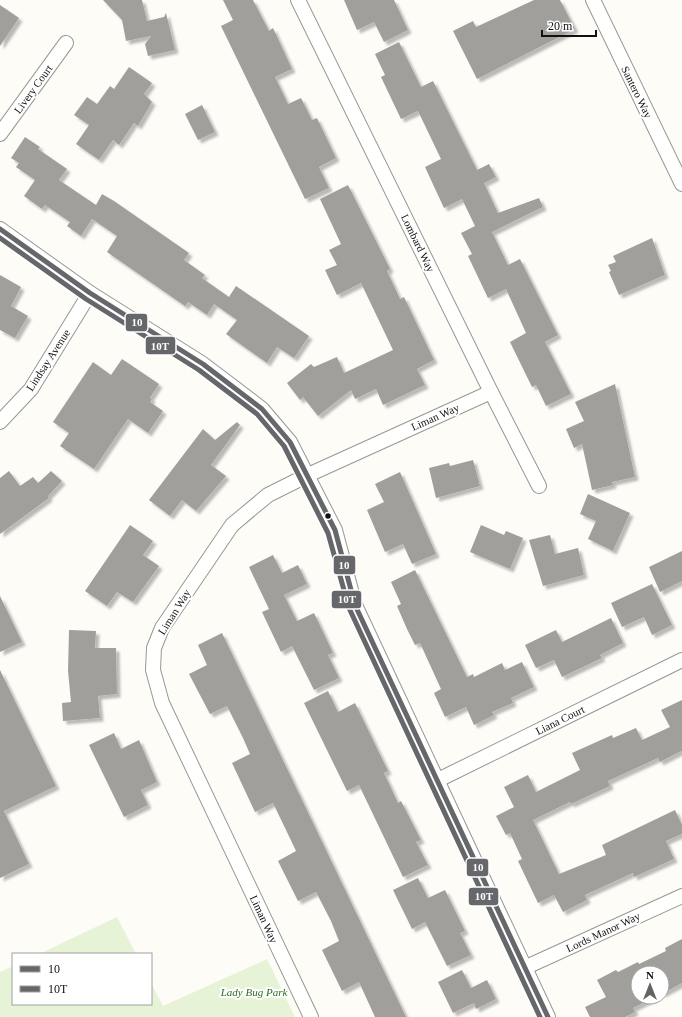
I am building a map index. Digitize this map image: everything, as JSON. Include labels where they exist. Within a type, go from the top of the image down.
[{"type":"street","name":"Lombard Way","points":[[298,0],[491,392],[539,486]]},
{"type":"street","name":"Santero Way","points":[[593,0],[682,184]]},
{"type":"street","name":"Livery Court","points":[[0,134],[66,43]]},
{"type":"street","points":[[0,229],[90,293],[203,364],[262,409],[290,442],[335,530],[355,605],[548,1017]]},
{"type":"street","name":"Lindsay Avenue","points":[[0,422],[31,389],[90,293]]},
{"type":"street","name":"Liman Way","points":[[311,1017],[162,702],[153,670],[154,648],[162,628],[232,525],[268,495],[308,475],[491,392]]},
{"type":"street","name":"Liana Court","points":[[438,780],[682,660]]},
{"type":"street","name":"Lords Manor Way","points":[[524,968],[682,896]]},
{"type":"green space","points":[[117,917],[135,953],[41,953]]},
{"type":"green space","name":"Lady Bug Park","points":[[267,959],[295,1017],[0,1017],[0,972],[12,966],[12,1005],[152,1005],[152,985],[163,1006]]},
{"type":"building","points":[[103,0],[142,0],[147,21],[164,17],[166,13],[175,50],[148,56],[145,44],[151,36],[126,41],[122,20]]},
{"type":"building","points":[[223,0],[253,0],[269,31],[273,28],[292,69],[275,77],[288,104],[301,98],[312,120],[317,118],[336,158],[319,167],[329,188],[305,199],[221,26],[233,20]]},
{"type":"building","points":[[344,0],[394,0],[408,30],[384,42],[374,22],[357,30]]},
{"type":"building","points":[[534,0],[560,0],[575,29],[477,79],[453,31],[473,21],[476,27]]},
{"type":"building","points":[[0,5],[19,18],[0,46]]},
{"type":"building","points":[[399,42],[421,87],[433,81],[477,170],[489,164],[496,177],[484,183],[498,213],[539,198],[543,207],[492,232],[508,265],[520,259],[558,335],[545,342],[571,394],[546,406],[536,385],[532,387],[510,342],[526,333],[506,289],[488,298],[468,256],[472,254],[461,233],[475,226],[462,199],[444,208],[425,167],[441,159],[418,111],[401,119],[381,77],[385,75],[375,54]]},
{"type":"building","points":[[129,67],[152,83],[144,94],[152,102],[138,126],[134,123],[119,145],[113,140],[99,160],[76,144],[89,125],[74,115],[87,97],[97,104],[110,86],[114,89]]},
{"type":"building","points":[[202,105],[215,132],[198,140],[185,114]]},
{"type":"building","points":[[25,137],[40,147],[38,149],[67,169],[59,180],[96,205],[102,194],[114,201],[189,253],[184,260],[205,275],[202,278],[229,297],[236,286],[309,336],[294,358],[277,347],[267,363],[226,334],[237,320],[214,304],[207,315],[188,302],[185,306],[107,252],[117,236],[92,219],[81,236],[67,226],[70,222],[45,205],[42,209],[24,196],[35,180],[16,167],[19,163],[11,158]]},
{"type":"building","points":[[348,185],[390,269],[387,271],[400,299],[404,297],[434,360],[417,369],[425,385],[383,405],[376,389],[355,399],[351,390],[318,416],[303,397],[300,400],[287,383],[311,364],[314,367],[337,357],[344,373],[393,350],[361,283],[337,295],[325,270],[337,265],[329,250],[341,244],[320,199]]},
{"type":"building","points":[[652,238],[665,275],[619,295],[609,272],[611,271],[608,265],[616,262],[613,256]]},
{"type":"building","points":[[0,275],[21,287],[11,306],[28,316],[15,338],[0,330]]},
{"type":"building","points":[[122,359],[159,384],[150,398],[152,399],[150,402],[163,411],[148,433],[128,419],[94,469],[60,446],[69,433],[53,422],[93,362],[111,375]]},
{"type":"building","points":[[615,384],[635,477],[612,482],[613,485],[592,490],[582,444],[574,448],[566,429],[584,421],[575,402]]},
{"type":"building","points":[[237,422],[240,425],[211,465],[226,476],[196,511],[182,500],[170,516],[149,500],[203,429],[215,440]]},
{"type":"building","points":[[473,460],[480,486],[436,498],[429,468],[449,463],[450,466]]},
{"type":"building","points":[[9,471],[20,486],[33,477],[38,483],[51,471],[62,481],[48,496],[49,498],[0,534],[0,478]]},
{"type":"building","points":[[400,472],[436,554],[412,564],[403,544],[385,552],[367,510],[384,502],[375,484]]},
{"type":"building","points":[[588,494],[630,513],[613,551],[588,539],[596,521],[580,514]]},
{"type":"building","points":[[130,525],[153,541],[143,555],[159,566],[133,602],[117,592],[107,606],[85,591]]},
{"type":"building","points":[[481,525],[504,535],[506,531],[523,538],[510,569],[470,552]]},
{"type":"building","points":[[550,535],[555,554],[578,548],[584,575],[543,586],[529,540]]},
{"type":"building","points":[[682,551],[682,581],[660,592],[649,567]]},
{"type":"building","points":[[273,555],[282,573],[298,565],[307,584],[284,595],[297,621],[314,613],[333,653],[328,655],[339,678],[314,690],[292,646],[281,652],[262,612],[269,609],[249,567]]},
{"type":"building","points":[[415,570],[467,677],[473,674],[474,677],[502,663],[505,670],[522,662],[534,687],[511,698],[513,703],[492,712],[494,715],[474,725],[466,707],[445,717],[434,693],[441,689],[420,643],[415,645],[407,629],[397,606],[401,604],[391,582]]},
{"type":"building","points":[[652,584],[672,625],[652,635],[644,617],[622,627],[611,603]]},
{"type":"building","points":[[0,596],[22,642],[0,652]]},
{"type":"building","points":[[611,618],[623,643],[600,655],[602,658],[562,677],[554,660],[536,668],[525,645],[556,630],[562,642]]},
{"type":"building","points":[[69,630],[96,631],[95,648],[116,648],[117,694],[98,696],[100,718],[63,721],[62,703],[71,702],[68,671]]},
{"type":"building","points":[[222,633],[406,1017],[375,1017],[359,982],[342,991],[322,950],[339,941],[331,921],[316,892],[298,901],[278,861],[296,851],[273,803],[255,812],[232,763],[250,754],[243,738],[227,706],[210,714],[189,674],[207,665],[198,645]]},
{"type":"building","points":[[0,670],[56,786],[4,811],[29,864],[0,878]]},
{"type":"building","points":[[328,691],[338,712],[355,703],[388,771],[384,773],[398,803],[401,801],[421,840],[416,842],[428,865],[403,877],[359,785],[347,791],[304,703]]},
{"type":"building","points":[[682,700],[682,753],[681,751],[660,762],[658,758],[608,781],[610,786],[571,804],[570,802],[533,820],[559,874],[606,855],[602,845],[675,810],[682,825],[682,834],[666,841],[674,859],[634,877],[633,873],[585,895],[587,900],[563,912],[554,895],[538,903],[518,861],[522,859],[510,833],[506,835],[496,816],[514,807],[504,787],[528,775],[536,792],[580,770],[572,753],[612,735],[613,738],[636,728],[642,740],[670,727],[661,710]]},
{"type":"building","points":[[114,733],[121,749],[139,740],[157,782],[141,790],[148,805],[124,817],[89,745]]},
{"type":"building","points":[[418,878],[428,898],[445,890],[465,931],[460,933],[471,955],[447,966],[425,922],[412,929],[393,890]]},
{"type":"building","points":[[682,939],[682,983],[670,990],[670,965],[632,965],[638,962],[639,964],[666,951],[665,948]]},
{"type":"building","points":[[630,966],[630,1005],[639,1005],[633,1008],[635,1012],[625,1017],[590,1017],[585,1007],[606,997],[597,980],[616,970],[618,972]]},
{"type":"building","points":[[462,970],[471,988],[487,980],[496,999],[476,1009],[474,1003],[453,1013],[438,982]]},
{"type":"transit line","name":"10","points":[[0,229],[90,293],[203,364],[262,409],[290,442],[335,530],[355,605],[548,1017]]},
{"type":"transit line","name":"10T","points":[[0,238],[86,299],[199,370],[257,414],[284,446],[328,533],[349,608],[540,1017]]}]
